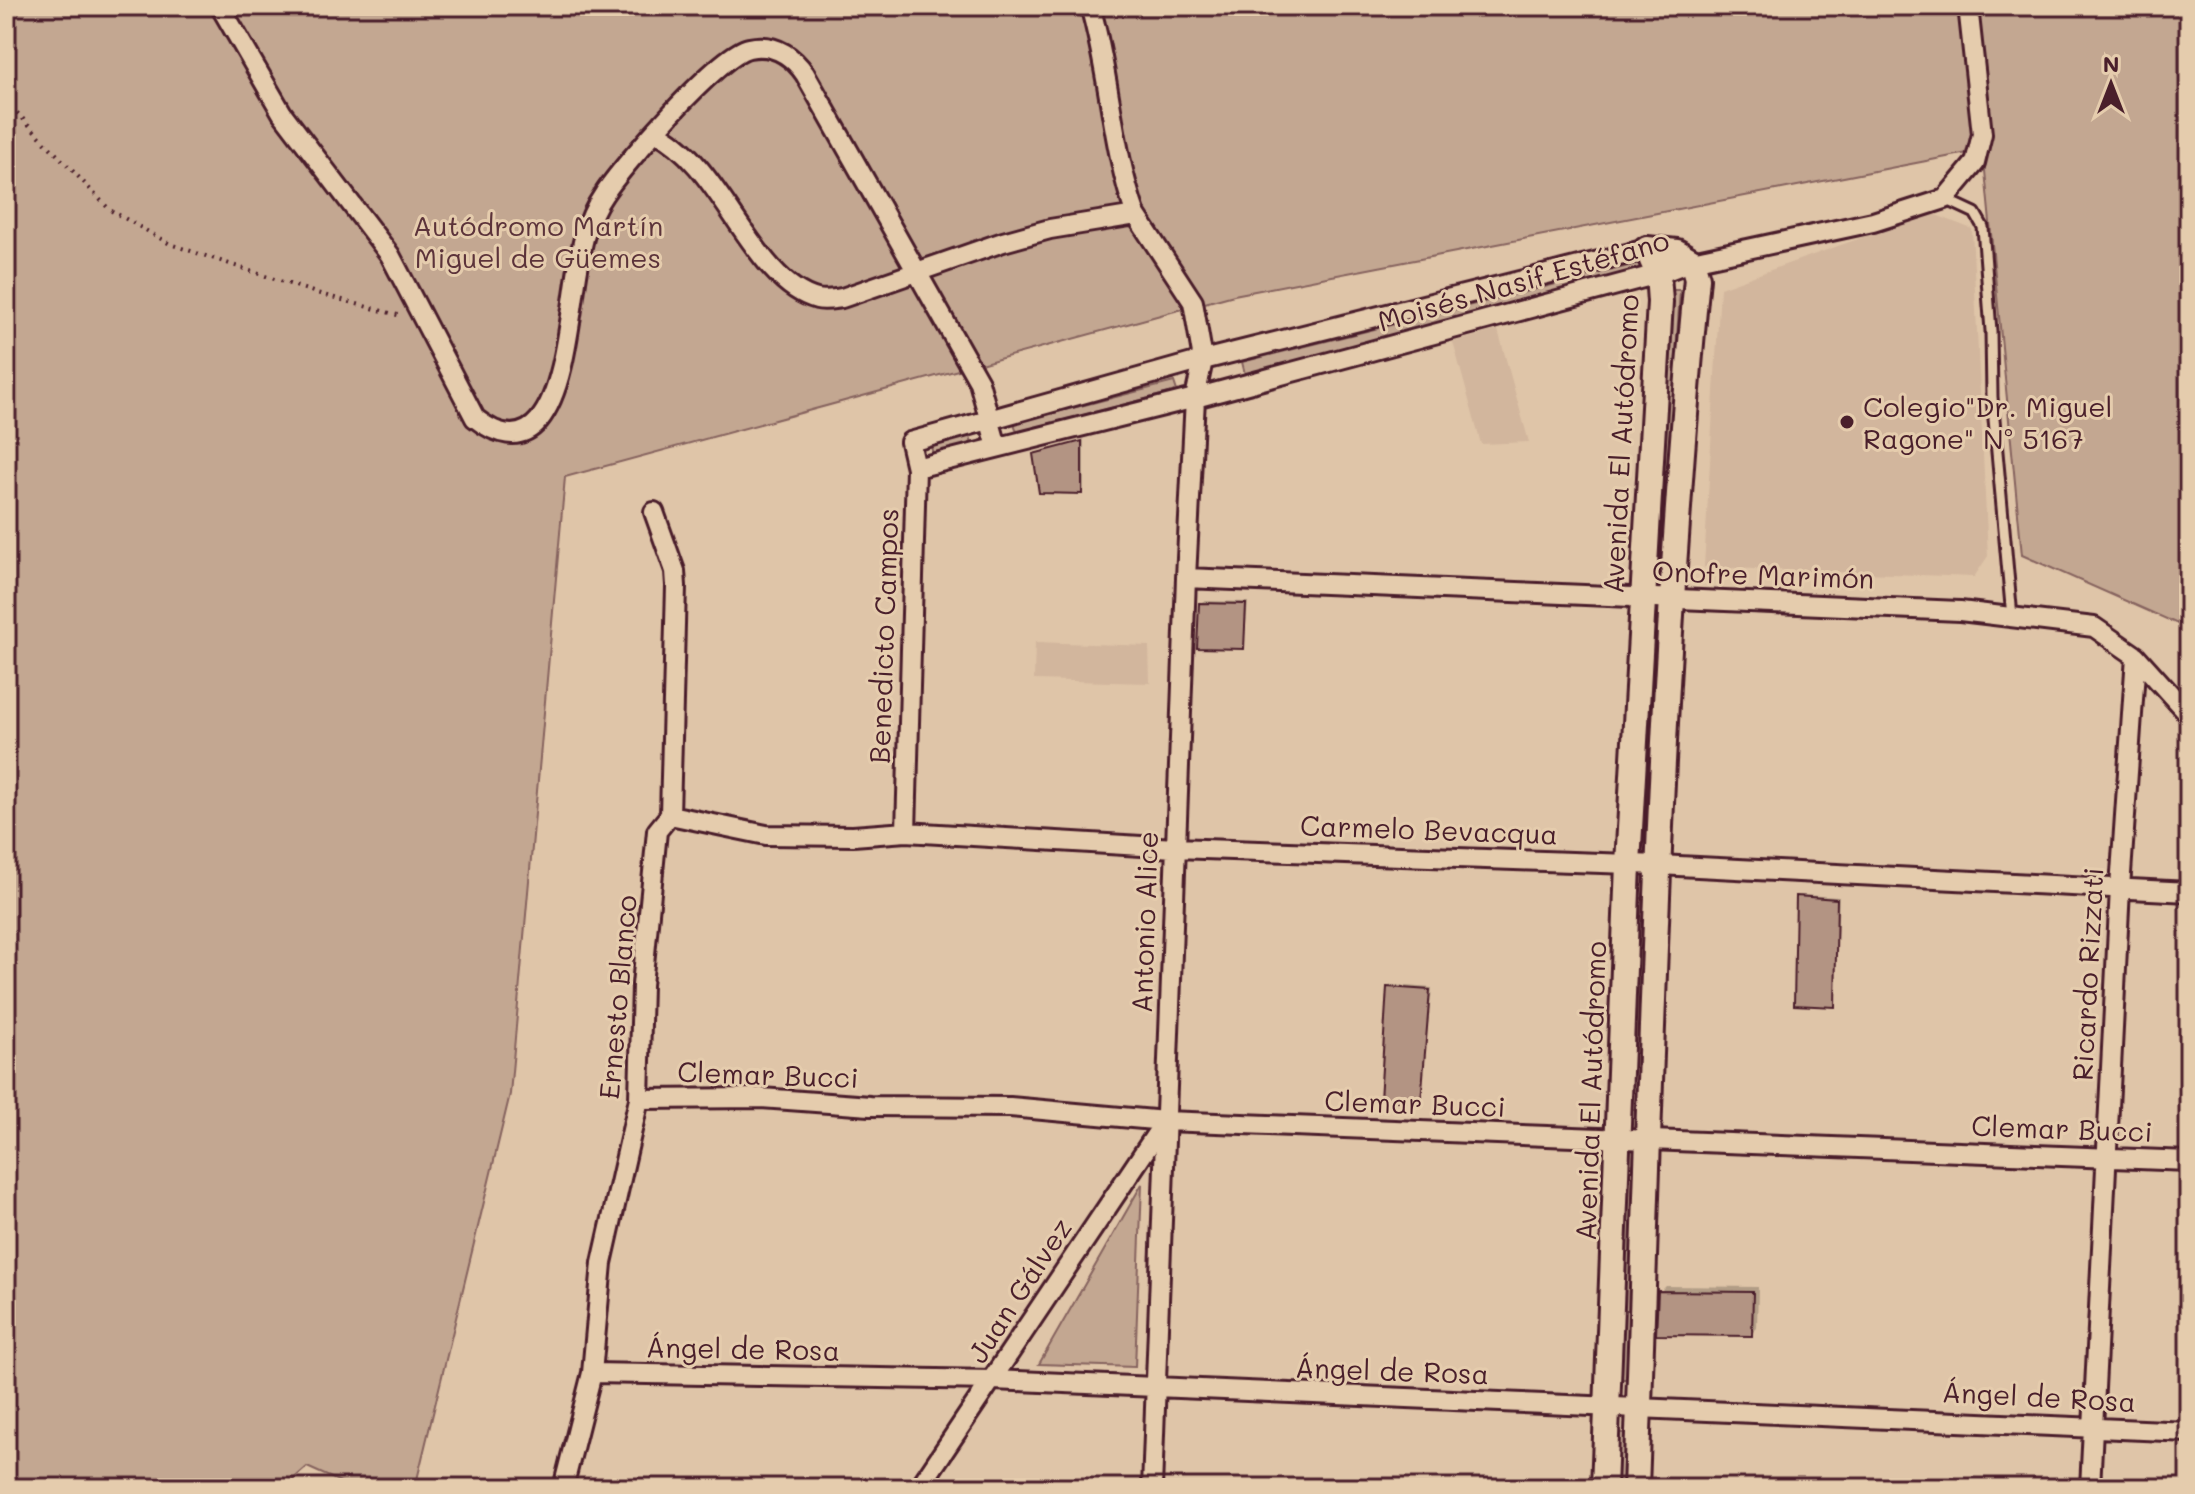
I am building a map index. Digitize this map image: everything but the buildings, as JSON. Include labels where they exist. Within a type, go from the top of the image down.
[{"type":"street","points":[[220,6],[282,113],[390,255],[427,319],[475,418],[499,433],[509,435],[525,432],[538,422],[557,380],[584,238],[593,215],[624,166],[724,62],[745,49],[766,47],[783,51],[805,74],[920,272],[979,382],[997,447]]},
{"type":"street","points":[[1090,6],[1116,125],[1125,186],[1136,215],[1193,302],[1203,360]]},
{"type":"street","points":[[1945,199],[1975,163],[1982,134],[1983,111],[1968,6]]},
{"type":"street","points":[[655,132],[689,155],[772,266],[802,292],[819,300],[842,298],[1050,229],[1136,215]]},
{"type":"street","name":"Moisés Nasif Estéfano","points":[[916,468],[1195,398],[1658,274],[1692,261],[1873,222],[1945,199]]},
{"type":"street","points":[[1636,1488],[1672,598],[1682,432],[1697,278],[1692,261],[1677,252],[1647,249]]},
{"type":"street","name":"Moisés Nasif Estéfano","points":[[910,442],[1203,360],[1647,249]]},
{"type":"street","name":"Avenida El Autódromo","points":[[1604,1488],[1628,864],[1660,302],[1658,274],[1647,249]]},
{"type":"street","name":"Antonio Alice","points":[[1152,1488],[1186,578],[1195,398],[1203,360]]},
{"type":"street","name":"Benedicto Campos","points":[[906,832],[916,468],[910,442]]},
{"type":"street","name":"Ernesto Blanco","points":[[563,1488],[592,1373],[602,1263],[639,1099],[642,985],[657,831],[670,815],[676,586],[675,571],[658,531],[654,512]]},
{"type":"street","name":"Onofre Marimón","points":[[1186,578],[1960,611],[2094,627],[2136,656],[2189,715]]},
{"type":"street","name":"Ricardo Rizzati","points":[[2090,1488],[2120,888],[2136,656]]},
{"type":"street","name":"Carmelo Bevacqua","points":[[670,815],[766,835],[853,836],[906,832],[1175,848],[1659,865],[2189,892]]},
{"type":"street","name":"Clemar Bucci","points":[[639,1099],[761,1098],[870,1106],[1010,1107],[1165,1121],[2189,1161]]},
{"type":"street","name":"Juan Gálvez","points":[[919,1488],[1165,1121]]},
{"type":"street","name":"Ángel de Rosa","points":[[592,1373],[993,1380],[2189,1432]]},
{"type":"lane","points":[[1945,199],[1975,213],[1983,227],[1992,397],[2012,617]]},
{"type":"path","points":[[6,101],[110,210],[170,244],[354,305],[427,319]]},
{"type":"shaded area","name":"Colegio\"Dr. Miguel Ragone\" Nº 5167","points":[[1931,213],[1972,229],[1988,556],[1974,577],[1704,567],[1720,288]]},
{"type":"shaded area","points":[[1498,330],[1529,442],[1481,444],[1453,342]]},
{"type":"shaded area","points":[[1035,642],[1149,646],[1150,683],[1034,680]]},
{"type":"green space","name":"Autódromo Martín Miguel de Güemes","points":[[6,6],[2189,6],[2189,629],[2022,555],[1983,150],[1234,295],[565,477],[510,1094],[415,1488],[354,1488],[307,1467],[283,1488],[6,1488]]},
{"type":"green space","points":[[1641,263],[1644,275],[1245,374],[1242,362]]},
{"type":"green space","points":[[1671,290],[1680,290],[1663,566],[1654,566]]},
{"type":"green space","points":[[1174,382],[1177,391],[1017,432],[1014,423]]},
{"type":"green space","points":[[969,433],[972,444],[933,454],[930,443]]},
{"type":"green space","points":[[1650,622],[1659,622],[1648,842],[1640,842]]},
{"type":"green space","points":[[1639,898],[1647,898],[1638,1110],[1630,1109]]},
{"type":"green space","points":[[1628,1164],[1636,1165],[1627,1379],[1619,1379]]},
{"type":"green space","points":[[1142,1184],[1135,1367],[1039,1364]]},
{"type":"green space","points":[[1618,1433],[1626,1433],[1624,1488],[1615,1488]]},
{"type":"place","name":"Colegio\"Dr. Miguel Ragone\" Nº 5167","points":[[1847,422]]}]
